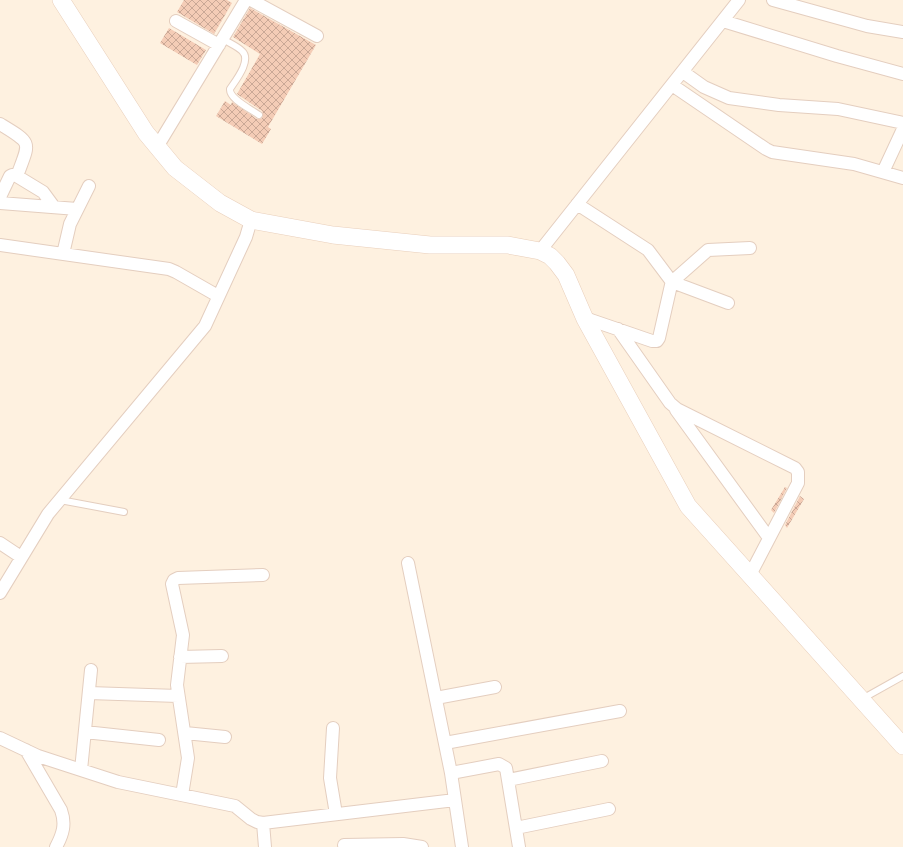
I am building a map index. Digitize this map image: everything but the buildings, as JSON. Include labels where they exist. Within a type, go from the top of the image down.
[{"type":"main road","points":[[62,0],[146,133],[175,168],[220,203],[251,220],[333,235],[430,245],[508,245],[540,251],[550,256],[566,275],[585,318],[688,506],[903,746]]},
{"type":"street","points":[[157,147],[246,0]]},
{"type":"street","points":[[252,0],[317,36]]},
{"type":"street","points":[[540,251],[739,0]]},
{"type":"street","points":[[773,0],[867,26],[903,32]]},
{"type":"street","points":[[176,21],[221,42]]},
{"type":"street","points":[[723,21],[837,56],[903,74]]},
{"type":"street","points":[[682,72],[704,87],[729,98],[779,105],[838,109],[903,123]]},
{"type":"street","points":[[672,85],[772,152],[854,164],[903,178]]},
{"type":"street","points":[[0,124],[25,141],[26,151],[17,176]]},
{"type":"street","points":[[883,172],[903,129]]},
{"type":"street","points":[[0,197],[10,176],[12,175],[17,176],[43,192],[54,207]]},
{"type":"street","points":[[63,254],[70,224],[90,186]]},
{"type":"street","points":[[0,203],[77,209]]},
{"type":"street","points":[[577,204],[648,250],[672,282],[728,303]]},
{"type":"street","points":[[0,593],[44,521],[60,500],[201,332],[246,237],[251,220]]},
{"type":"street","points":[[0,246],[168,269],[218,296]]},
{"type":"street","points":[[585,318],[652,341],[657,341],[672,282],[708,250],[750,248]]},
{"type":"street","points":[[618,329],[769,538]]},
{"type":"street","points":[[672,405],[685,414],[795,468],[798,472],[798,483],[750,575]]},
{"type":"street","points":[[0,543],[22,557]]},
{"type":"street","points":[[408,563],[451,773],[462,847]]},
{"type":"street","points":[[182,795],[188,764],[177,679],[183,635],[172,584],[174,580],[178,578],[263,574]]},
{"type":"street","points":[[180,657],[222,656]]},
{"type":"street","points":[[81,770],[91,670]]},
{"type":"street","points":[[436,698],[495,687]]},
{"type":"street","points":[[89,693],[178,696]]},
{"type":"street","points":[[445,743],[620,711]]},
{"type":"street","points":[[333,728],[330,778],[336,814]]},
{"type":"street","points":[[85,732],[159,740]]},
{"type":"street","points":[[185,733],[225,737]]},
{"type":"street","points":[[0,738],[38,756],[124,784],[235,806],[251,819],[263,823],[455,800]]},
{"type":"street","points":[[26,750],[63,816],[64,830],[56,847]]},
{"type":"street","points":[[508,780],[602,761]]},
{"type":"street","points":[[451,773],[499,764],[506,768],[519,847]]},
{"type":"street","points":[[516,828],[609,809]]},
{"type":"street","points":[[263,823],[265,847]]},
{"type":"street","points":[[344,845],[403,844],[422,847]]},
{"type":"lane","points":[[221,42],[243,52],[246,57],[246,62],[230,89],[232,98],[259,115]]},
{"type":"lane","points":[[60,500],[124,512]]},
{"type":"lane","points":[[862,699],[903,676]]}]
